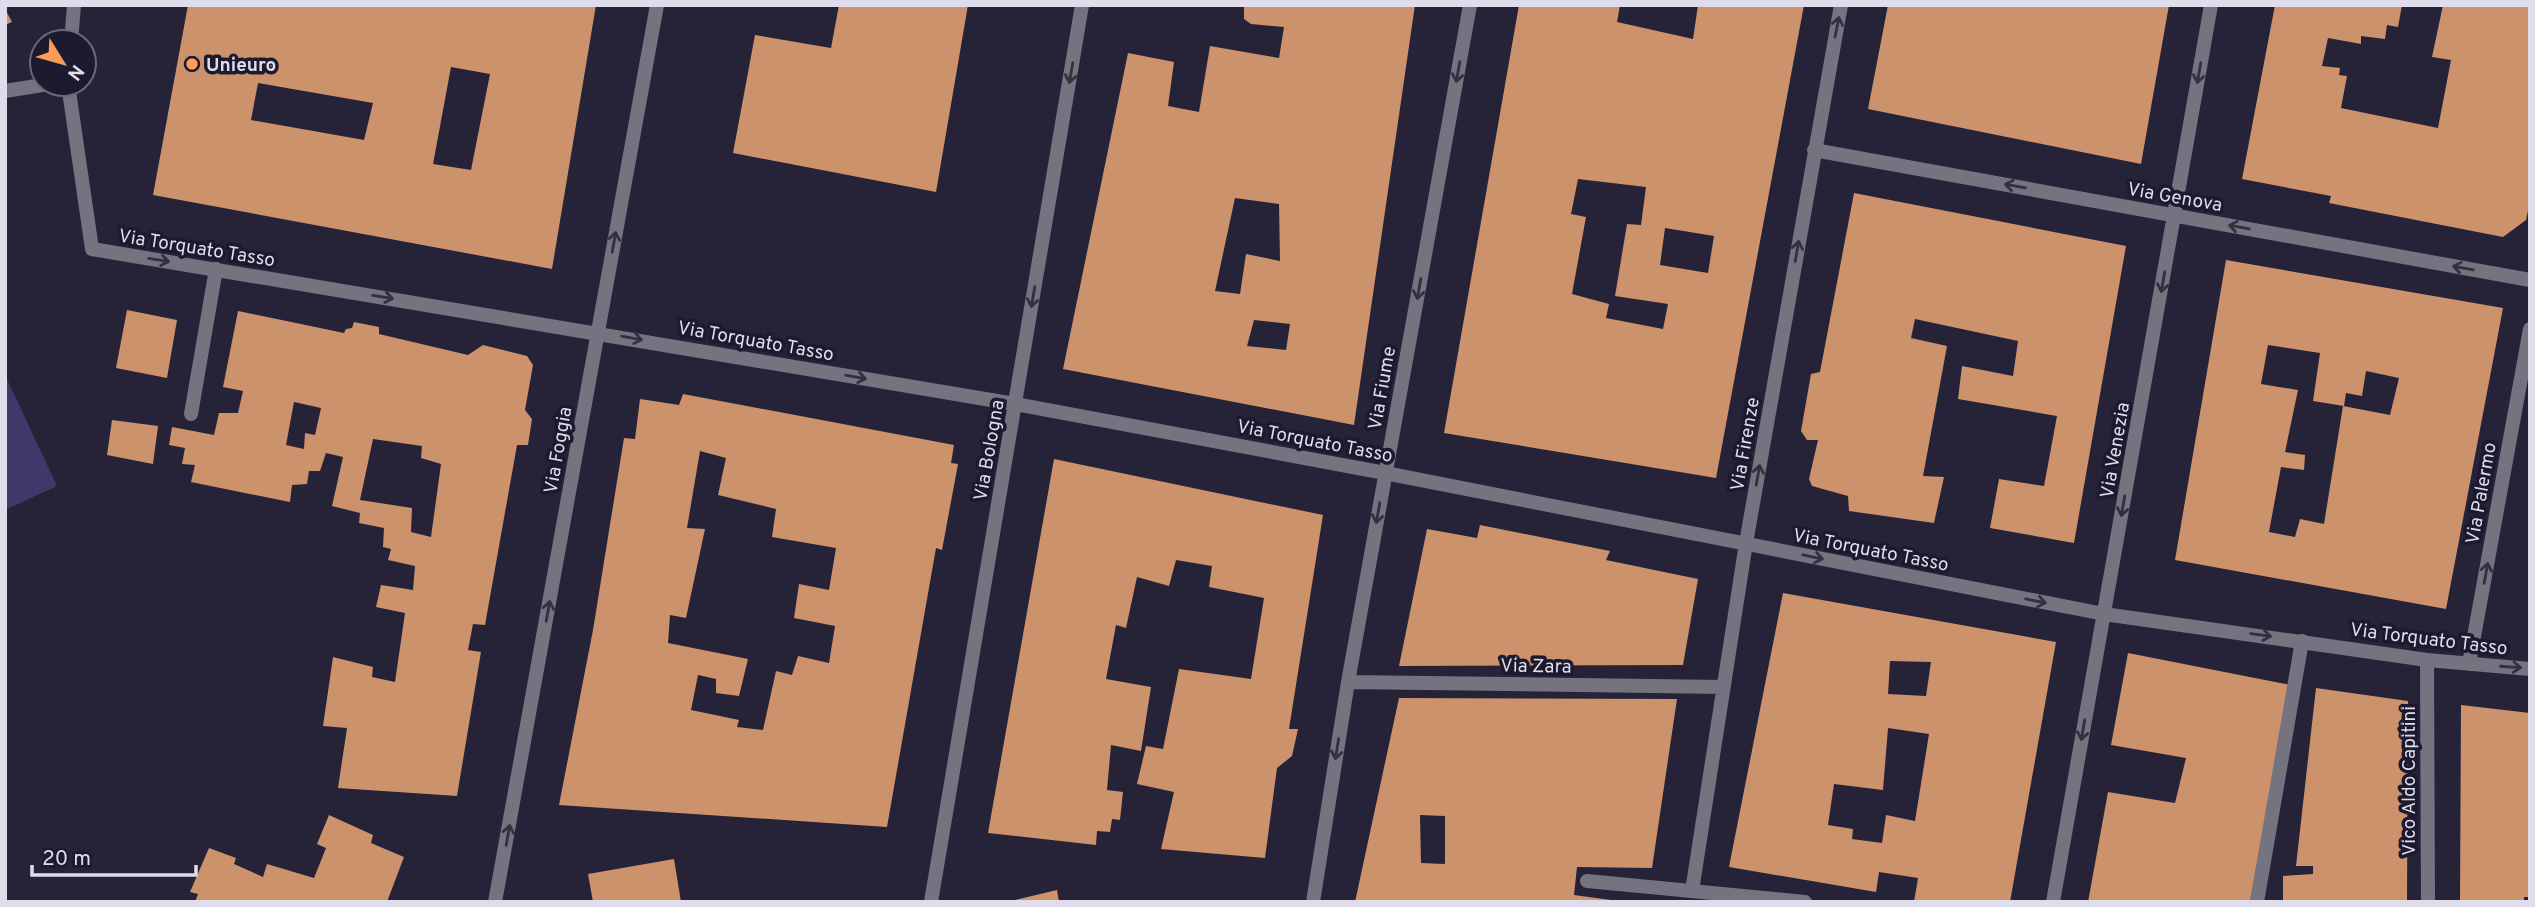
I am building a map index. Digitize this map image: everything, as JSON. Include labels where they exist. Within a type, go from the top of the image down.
[{"type":"street","points":[[72,28],[74,5]]},
{"type":"street","name":"Via Foggia","points":[[495,902],[657,5]]},
{"type":"street","name":"Via Bologna","points":[[931,902],[1082,5]]},
{"type":"street","name":"Via Fiume","points":[[1313,902],[1348,682],[1470,5]]},
{"type":"street","name":"Via Firenze","points":[[1692,891],[1746,543],[1841,5]]},
{"type":"street","name":"Via Venezia","points":[[2053,902],[2211,5]]},
{"type":"street","points":[[5,91],[28,87]]},
{"type":"street","name":"Via Torquato Tasso","points":[[70,98],[92,249],[1015,404],[1385,473],[2104,614],[2302,640],[2427,660],[2530,669]]},
{"type":"street","name":"Via Genova","points":[[1814,150],[2530,280]]},
{"type":"street","points":[[191,414],[216,269]]},
{"type":"street","name":"Via Palermo","points":[[2469,664],[2530,329]]},
{"type":"street","points":[[2257,902],[2302,640]]},
{"type":"street","name":"Vico Aldo Capitini","points":[[2427,660],[2428,902]]},
{"type":"street","name":"Via Zara","points":[[1348,682],[1724,687]]},
{"type":"street","points":[[1587,881],[1805,902]]},
{"type":"shaded area","points":[[5,375],[57,486],[5,510]]},
{"type":"building","points":[[188,5],[596,5],[552,269],[153,195]],"holes":[[[451,67],[490,74],[471,170],[433,164]],[[258,83],[373,103],[364,140],[251,120]]]},
{"type":"building","points":[[839,5],[968,5],[936,192],[733,153],[755,35],[831,48]]},
{"type":"building","points":[[1244,5],[1415,5],[1354,425],[1063,369],[1128,53],[1174,62],[1168,106],[1199,112],[1210,46],[1279,58],[1284,27],[1251,24],[1244,19]],"holes":[[[1235,198],[1279,204],[1280,261],[1246,254],[1240,294],[1215,291]],[[1254,320],[1290,324],[1286,350],[1247,346]]]},
{"type":"building","points":[[1519,5],[1620,5],[1617,22],[1693,39],[1698,5],[1804,5],[1716,478],[1444,433]],"holes":[[[1578,179],[1646,187],[1641,225],[1627,224],[1615,296],[1668,304],[1663,329],[1606,318],[1609,304],[1572,294],[1586,217],[1571,214]],[[1665,228],[1714,236],[1708,273],[1660,265]]]},
{"type":"building","points":[[1888,5],[2169,5],[2141,164],[1868,109]]},
{"type":"building","points":[[2275,5],[2402,5],[2398,27],[2387,25],[2385,39],[2361,36],[2361,44],[2328,38],[2322,66],[2340,68],[2339,75],[2347,76],[2341,108],[2438,128],[2451,60],[2432,57],[2443,5],[2530,5],[2530,202],[2526,220],[2503,237],[2329,203],[2331,196],[2242,179]]},
{"type":"building","points":[[5,9],[12,22],[5,25]]},
{"type":"building","points":[[1854,193],[2126,246],[2074,543],[1990,528],[1999,479],[2044,486],[2057,416],[1958,399],[1962,366],[2013,376],[2018,341],[1915,319],[1911,338],[1947,346],[1923,476],[1944,477],[1934,523],[1849,511],[1848,496],[1812,486],[1809,479],[1818,440],[1807,440],[1801,431],[1811,374],[1820,372]]},
{"type":"building","points":[[2226,260],[2503,308],[2446,609],[2175,560]],"holes":[[[2268,345],[2320,353],[2313,401],[2344,406],[2346,393],[2362,396],[2366,371],[2399,378],[2390,415],[2343,406],[2324,524],[2300,519],[2295,537],[2269,532],[2281,467],[2304,470],[2305,455],[2285,452],[2298,390],[2261,384]]]},
{"type":"building","points":[[127,310],[177,320],[167,378],[116,368]]},
{"type":"building","points":[[238,311],[344,333],[346,329],[352,328],[354,322],[379,327],[379,334],[468,355],[483,345],[527,356],[533,365],[525,410],[532,419],[528,445],[517,445],[485,625],[473,624],[468,650],[481,652],[457,796],[338,788],[347,728],[323,726],[333,657],[373,667],[372,677],[395,682],[405,613],[376,607],[381,585],[413,590],[415,566],[388,560],[391,549],[383,547],[384,528],[359,523],[360,513],[332,506],[343,457],[326,453],[320,471],[309,471],[307,484],[292,485],[290,502],[191,482],[195,465],[182,464],[185,448],[169,445],[172,427],[214,435],[219,413],[238,413],[243,391],[223,387]],"holes":[[[294,402],[321,408],[315,435],[305,433],[304,449],[286,445]],[[373,439],[422,446],[421,458],[441,464],[431,537],[411,532],[412,508],[360,500]]]},
{"type":"building","points":[[683,394],[954,445],[951,463],[958,464],[942,550],[936,548],[887,827],[559,805],[593,630],[624,438],[635,439],[640,399],[679,405]],"holes":[[[700,451],[726,458],[718,495],[776,509],[772,537],[836,548],[829,590],[799,584],[794,618],[835,626],[829,663],[798,656],[792,675],[776,671],[763,730],[737,727],[739,720],[691,710],[698,675],[716,679],[716,693],[739,696],[748,659],[668,643],[670,615],[686,618],[705,529],[687,528]]]},
{"type":"building","points":[[112,420],[158,426],[153,464],[107,455]]},
{"type":"building","points":[[1054,459],[1323,515],[1289,729],[1298,729],[1292,756],[1277,768],[1265,858],[1161,849],[1174,792],[1137,784],[1146,746],[1163,749],[1179,669],[1251,679],[1264,598],[1209,587],[1212,566],[1176,560],[1169,586],[1137,577],[1126,628],[1116,625],[1106,679],[1151,687],[1141,751],[1111,745],[1107,790],[1123,792],[1120,820],[1112,819],[1110,832],[1097,831],[1096,845],[988,833]]},
{"type":"building","points":[[1480,525],[1610,551],[1606,560],[1698,579],[1683,665],[1399,666],[1427,529],[1477,538]]},
{"type":"building","points":[[1783,593],[2056,642],[2010,902],[1914,902],[1918,878],[1879,872],[1876,892],[1729,867]],"holes":[[[1890,661],[1931,662],[1926,696],[1888,694]],[[1888,728],[1929,734],[1915,821],[1886,815],[1882,843],[1852,839],[1853,829],[1828,825],[1834,784],[1883,790]]]},
{"type":"building","points":[[2128,653],[2290,685],[2250,902],[2088,902],[2108,792],[2175,803],[2186,758],[2111,745]]},
{"type":"building","points":[[2316,688],[2408,701],[2407,902],[2283,902],[2283,876],[2313,874],[2313,866],[2296,866]]},
{"type":"building","points":[[1399,698],[1677,699],[1652,868],[1577,867],[1574,895],[1626,902],[1355,902]],"holes":[[[1420,815],[1445,816],[1445,864],[1421,863]]]},
{"type":"building","points":[[2461,705],[2530,713],[2530,897],[2524,897],[2524,902],[2460,902]]},
{"type":"building","points":[[329,815],[373,835],[371,843],[404,857],[387,902],[195,902],[198,894],[190,892],[209,848],[236,858],[234,864],[263,877],[267,864],[314,878],[326,848],[317,844]]},
{"type":"building","points":[[674,859],[681,902],[593,902],[588,874]]},
{"type":"building","points":[[1057,890],[1059,902],[1011,901]]},
{"type":"place","name":"Unieuro","points":[[192,64]]}]
